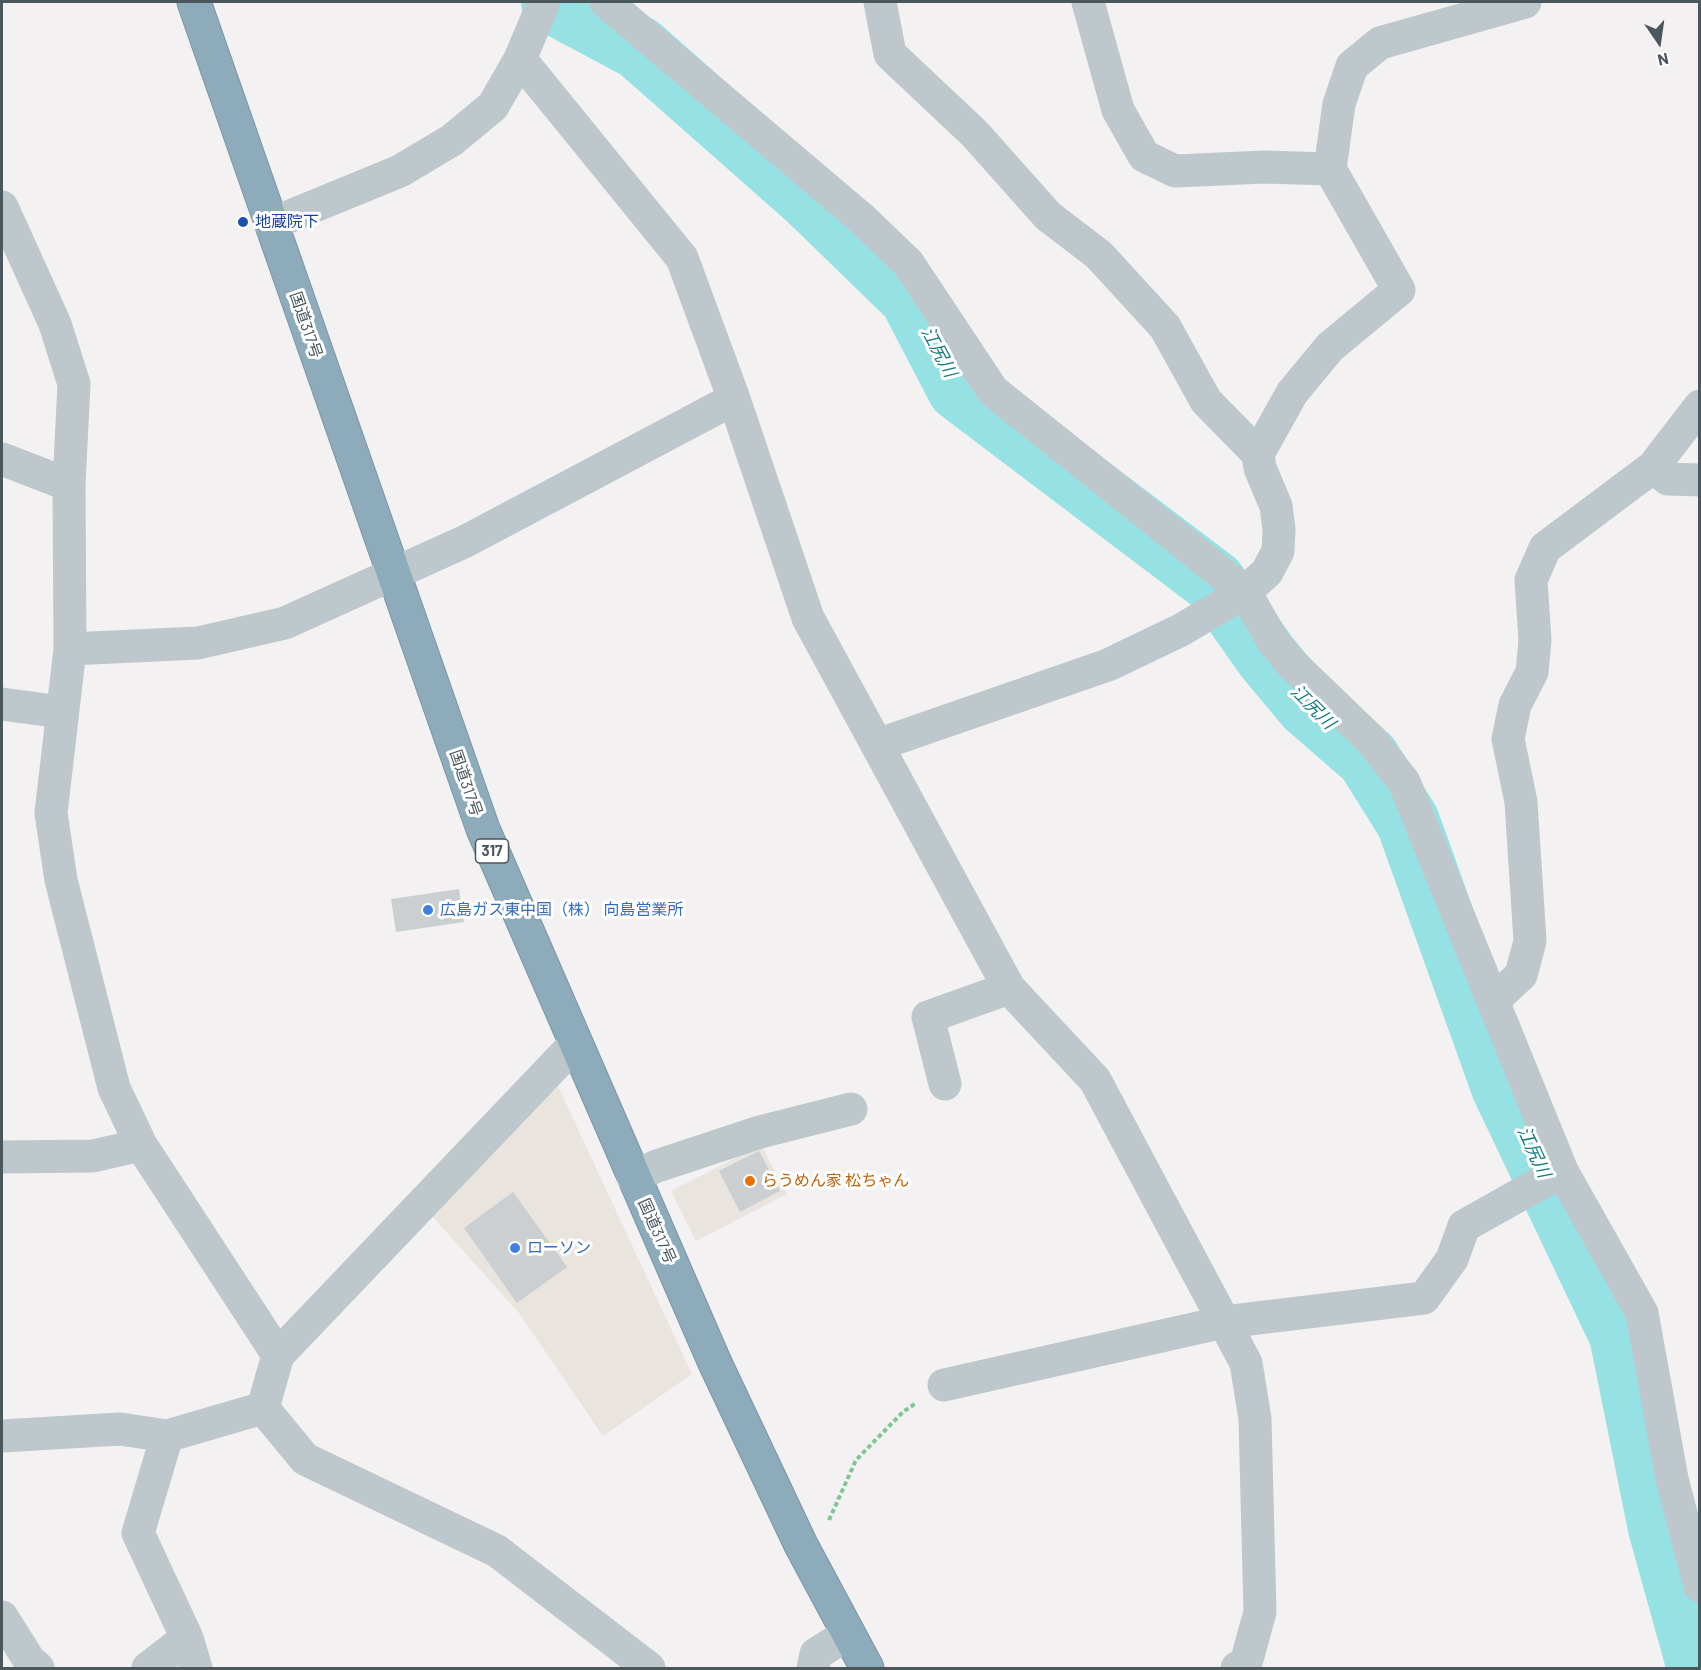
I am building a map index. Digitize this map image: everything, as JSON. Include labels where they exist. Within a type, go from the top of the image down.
[{"type":"highway","name":"国道317号","points":[[194,2],[483,829],[574,1045],[715,1363],[801,1545],[867,1668]]},
{"type":"street","points":[[606,2],[860,217],[908,263],[993,391],[1234,598],[1292,664],[1371,740],[1404,782],[1494,1000],[1550,1178],[1642,1313],[1672,1479],[1700,1586]]},
{"type":"street","points":[[880,2],[890,54],[975,134],[1047,216],[1099,255],[1165,327],[1206,401],[1246,445],[1258,454]]},
{"type":"street","points":[[1088,2],[1118,110],[1144,156],[1175,171],[1265,167],[1330,170]]},
{"type":"street","points":[[877,745],[1108,665],[1181,630],[1234,598],[1267,572],[1278,551],[1279,529],[1276,506],[1260,468],[1258,454],[1292,393],[1330,346],[1399,290],[1330,170],[1339,104],[1352,66],[1380,43],[1525,2]]},
{"type":"street","points":[[271,224],[400,171],[452,140],[493,106],[520,59],[542,6]]},
{"type":"street","points":[[520,59],[682,258],[734,399],[808,618],[1009,988],[1095,1080],[1246,1363],[1255,1419],[1260,1612],[1246,1663],[1238,1668]]},
{"type":"street","points":[[2,207],[55,324],[74,384],[69,485],[70,649],[51,813],[61,880],[114,1088],[141,1145],[278,1355]]},
{"type":"street","points":[[70,649],[198,643],[285,623],[466,541],[734,399]]},
{"type":"street","points":[[1494,1000],[1521,975],[1530,941],[1521,802],[1508,739],[1515,705],[1532,672],[1535,640],[1531,580],[1545,548],[1653,467],[1700,406]]},
{"type":"street","points":[[2,459],[69,485]]},
{"type":"street","points":[[1653,467],[1668,479],[1700,480]]},
{"type":"street","points":[[2,704],[62,712]]},
{"type":"street","points":[[945,1084],[928,1017],[1009,988]]},
{"type":"street","points":[[263,1408],[278,1355],[574,1045]]},
{"type":"street","points":[[633,1177],[657,1166],[760,1132],[851,1109]]},
{"type":"street","points":[[2,1157],[93,1156],[141,1145]]},
{"type":"street","points":[[944,1385],[1224,1322],[1424,1298],[1452,1259],[1464,1226],[1550,1178]]},
{"type":"street","points":[[2,1436],[120,1429],[167,1436],[263,1408]]},
{"type":"street","points":[[263,1408],[305,1459],[497,1551],[650,1668]]},
{"type":"street","points":[[148,1668],[191,1653],[138,1533],[167,1436]]},
{"type":"street","points":[[2,1617],[29,1660],[38,1668]]},
{"type":"street","points":[[813,1668],[816,1654],[849,1634]]},
{"type":"path","points":[[801,1545],[824,1530],[856,1460],[903,1412],[944,1385]]},
{"type":"shaded area","points":[[556,1082],[692,1374],[603,1436],[519,1313],[432,1216]]},
{"type":"shaded area","points":[[761,1145],[787,1194],[696,1241],[671,1191]]},
{"type":"building","name":"広島ガス東中国（株） 向島営業所","points":[[459,889],[464,922],[396,932],[391,899]]},
{"type":"building","name":"らうめん家 松ちゃん","points":[[759,1151],[780,1191],[740,1212],[719,1171]]},
{"type":"building","points":[[513,1192],[567,1267],[517,1303],[464,1228]]},
{"type":"waterway","name":"江尻川","points":[[553,2],[639,48],[809,198],[911,297],[959,389],[1214,582],[1267,657],[1307,705],[1368,758],[1408,822],[1503,1087],[1621,1335],[1660,1528],[1699,1668]]},
{"type":"place","name":"地蔵院下","points":[[243,222]]},
{"type":"place","name":"広島ガス東中国（株） 向島営業所","points":[[428,910]]},
{"type":"place","name":"らうめん家 松ちゃん","points":[[750,1181]]},
{"type":"place","name":"ローソン","points":[[515,1248]]}]
